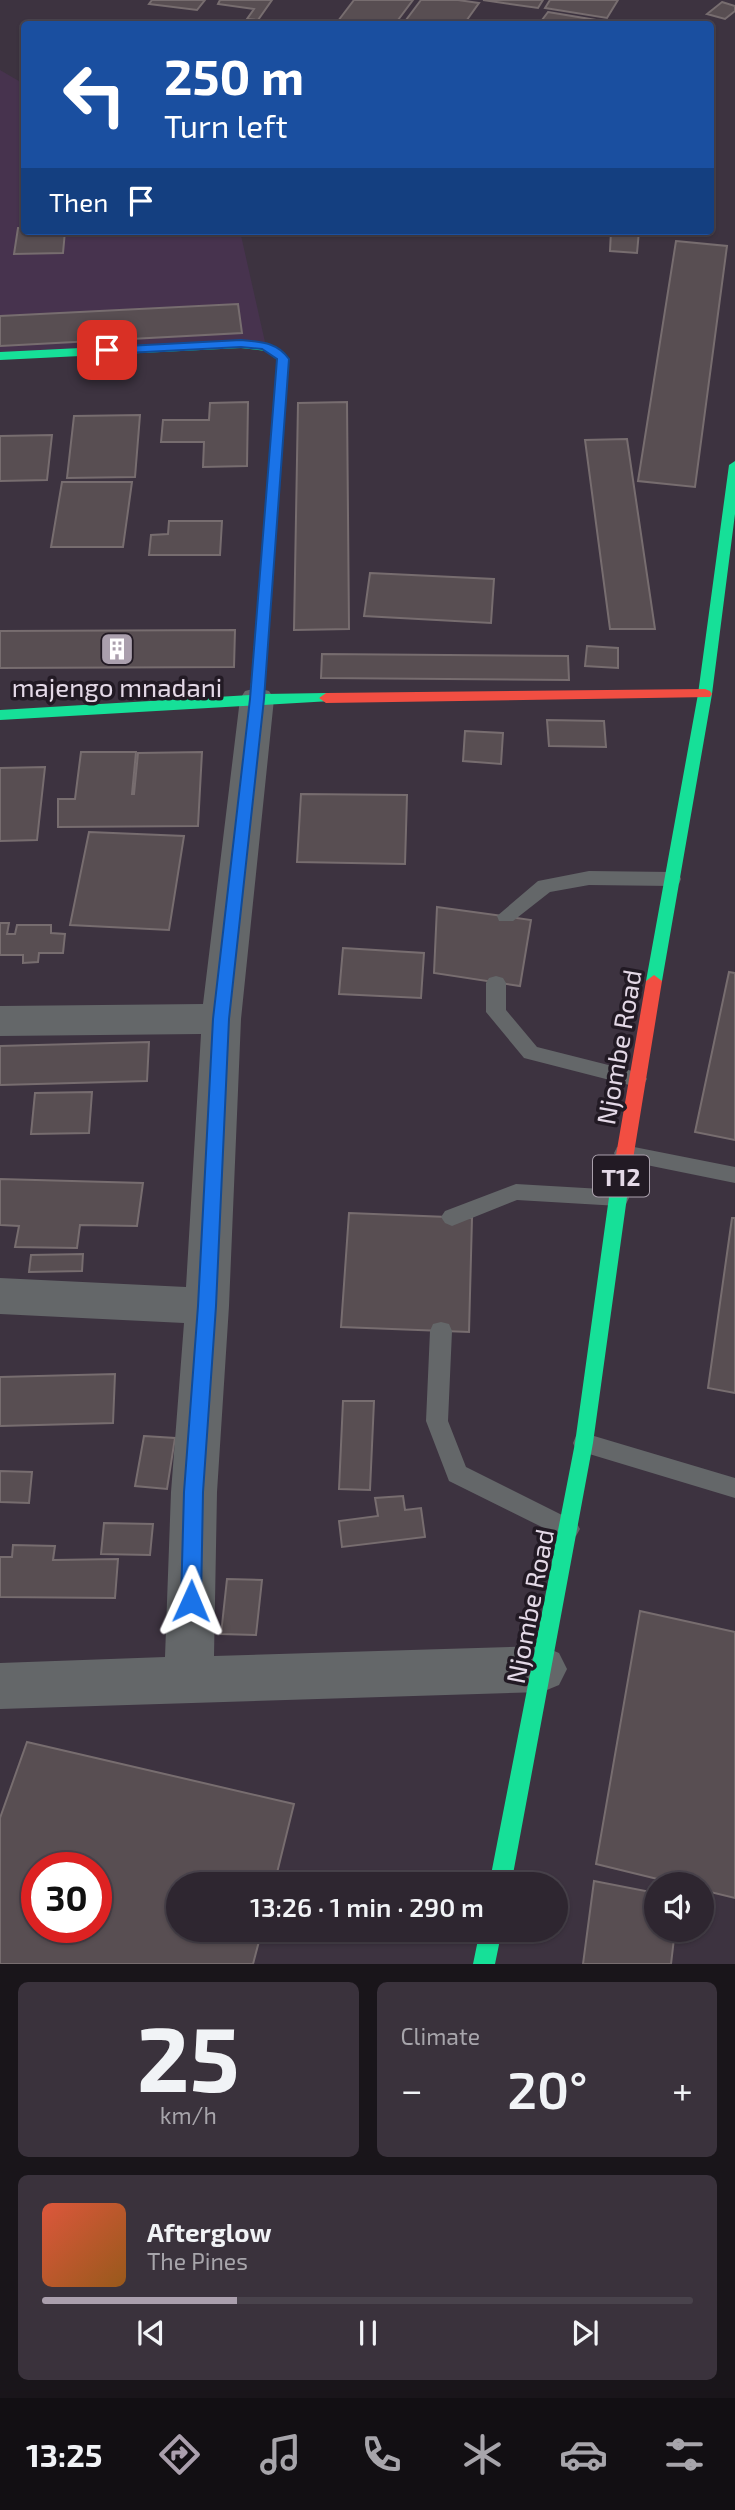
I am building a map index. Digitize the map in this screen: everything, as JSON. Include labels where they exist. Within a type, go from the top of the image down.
[{"type":"main road","points":[[0,356],[241,344],[265,346],[278,352],[283,359],[257,699]]},
{"type":"main road","name":"Njombe Road","points":[[503,1872],[584,1443],[624,1153],[705,694],[735,465]]},
{"type":"main road","points":[[0,715],[257,699],[705,694]]},
{"type":"main road","points":[[484,1964],[489,1942]]},
{"type":"street","points":[[189,1682],[194,1492],[207,1306],[221,1019],[257,699]]},
{"type":"street","points":[[0,1021],[221,1019]]},
{"type":"street","points":[[0,1296],[207,1306]]},
{"type":"street","points":[[0,1686],[542,1669]]},
{"type":"lane","points":[[506,916],[545,886],[589,878],[672,879]]},
{"type":"lane","points":[[496,983],[496,1012],[531,1053],[637,1079]]},
{"type":"lane","points":[[624,1153],[735,1175]]},
{"type":"lane","points":[[452,1217],[516,1192],[619,1198]]},
{"type":"lane","points":[[441,1331],[437,1421],[457,1474],[568,1529]]},
{"type":"lane","points":[[584,1443],[735,1488]]},
{"type":"shaded area","points":[[0,70],[21,82],[21,235],[241,235],[265,342],[0,353]]},
{"type":"building","points":[[152,0],[205,0],[197,10],[149,4]]},
{"type":"building","points":[[220,0],[272,0],[258,20],[247,19],[254,9],[218,4]]},
{"type":"building","points":[[354,0],[413,0],[397,21],[338,21]]},
{"type":"building","points":[[421,0],[479,3],[466,21],[405,21]]},
{"type":"building","points":[[483,0],[543,0],[538,8]]},
{"type":"building","points":[[550,0],[618,0],[607,18],[545,8]]},
{"type":"building","points":[[722,2],[735,6],[735,11],[725,19],[707,14]]},
{"type":"building","points":[[548,12],[602,21],[541,21]]},
{"type":"building","points":[[18,228],[21,228],[21,235],[65,235],[63,253],[14,254]]},
{"type":"building","points":[[611,235],[639,235],[637,253],[610,251]]},
{"type":"building","points":[[676,241],[727,246],[695,487],[638,481]]},
{"type":"building","points":[[238,304],[242,333],[0,346],[0,316]]},
{"type":"building","points":[[248,402],[247,466],[203,467],[204,442],[161,442],[163,420],[209,420],[210,403]]},
{"type":"building","points":[[347,402],[349,629],[294,630],[298,403]]},
{"type":"building","points":[[140,415],[135,477],[67,478],[74,416]]},
{"type":"building","points":[[52,435],[47,480],[0,481],[0,436]]},
{"type":"building","points":[[627,439],[655,629],[610,629],[585,440]]},
{"type":"building","points":[[62,482],[132,482],[123,547],[51,547]]},
{"type":"building","points":[[169,521],[222,521],[220,555],[149,555],[151,535],[168,534]]},
{"type":"building","points":[[370,573],[494,579],[491,623],[364,616]]},
{"type":"building","name":"majengo mnadani","points":[[235,630],[234,667],[0,668],[0,631]]},
{"type":"building","points":[[587,646],[618,648],[618,668],[585,666]]},
{"type":"building","points":[[322,654],[568,656],[569,680],[321,678]]},
{"type":"building","points":[[547,720],[604,721],[606,747],[549,746]]},
{"type":"building","points":[[465,731],[503,733],[501,764],[463,761]]},
{"type":"building","points":[[81,752],[136,752],[134,794],[138,753],[202,752],[198,826],[58,827],[58,799],[75,799]]},
{"type":"building","points":[[45,767],[37,840],[0,841],[0,768]]},
{"type":"building","points":[[301,794],[407,795],[405,864],[297,862]]},
{"type":"building","points":[[89,832],[184,836],[169,930],[70,925]]},
{"type":"building","points":[[437,907],[531,920],[520,986],[434,973]]},
{"type":"building","points":[[0,923],[9,923],[7,934],[15,934],[17,925],[51,925],[51,933],[65,934],[63,953],[39,953],[38,962],[23,963],[23,955],[0,955]]},
{"type":"building","points":[[343,948],[424,953],[421,998],[339,994]]},
{"type":"building","points":[[729,972],[735,973],[735,1140],[695,1132]]},
{"type":"building","points":[[149,1042],[147,1081],[0,1085],[0,1046]]},
{"type":"building","points":[[92,1092],[89,1133],[31,1134],[35,1093]]},
{"type":"building","points":[[0,1179],[143,1183],[137,1226],[80,1225],[77,1248],[15,1247],[19,1226],[0,1225]]},
{"type":"building","points":[[349,1213],[472,1218],[469,1332],[341,1327]]},
{"type":"building","points":[[732,1218],[735,1218],[735,1393],[708,1388]]},
{"type":"building","points":[[83,1254],[82,1271],[29,1272],[31,1255]]},
{"type":"building","points":[[115,1374],[113,1423],[0,1426],[0,1377]]},
{"type":"building","points":[[343,1401],[374,1401],[370,1490],[339,1489]]},
{"type":"building","points":[[144,1436],[175,1438],[167,1489],[135,1486]]},
{"type":"building","points":[[0,1471],[32,1472],[29,1503],[0,1502]]},
{"type":"building","points":[[403,1496],[405,1510],[421,1508],[425,1537],[342,1547],[339,1521],[378,1516],[375,1498]]},
{"type":"building","points":[[104,1523],[153,1524],[150,1555],[101,1554]]},
{"type":"building","points":[[13,1545],[55,1546],[53,1560],[118,1559],[115,1598],[0,1597],[0,1557],[12,1557]]},
{"type":"building","points":[[227,1579],[262,1580],[256,1635],[221,1634]]},
{"type":"building","points":[[640,1611],[735,1632],[735,1898],[714,1893],[714,1872],[644,1872],[644,1876],[596,1864]]},
{"type":"building","points":[[27,1742],[294,1804],[277,1872],[166,1872],[166,1942],[259,1942],[253,1964],[0,1964],[0,1818]]},
{"type":"building","points":[[594,1881],[644,1891],[644,1942],[674,1942],[671,1964],[583,1964]]},
{"type":"traffic: fast","points":[[0,356],[241,344],[270,348],[283,359],[257,699]]},
{"type":"traffic: fast","points":[[654,981],[705,694],[735,465]]},
{"type":"traffic: fast","points":[[0,715],[257,699],[326,698]]},
{"type":"traffic: fast","points":[[502,1872],[584,1443],[619,1190]]},
{"type":"traffic: fast","points":[[484,1964],[489,1942]]},
{"type":"traffic: jam","points":[[326,698],[705,694]]},
{"type":"traffic: jam","points":[[619,1190],[654,981]]},
{"type":"place","name":"majengo mnadani","points":[[117,649]]},
{"type":"route","points":[[107,350],[241,344],[265,346],[278,352],[283,359],[257,699],[221,1019],[207,1306],[194,1492],[191,1601]]}]
